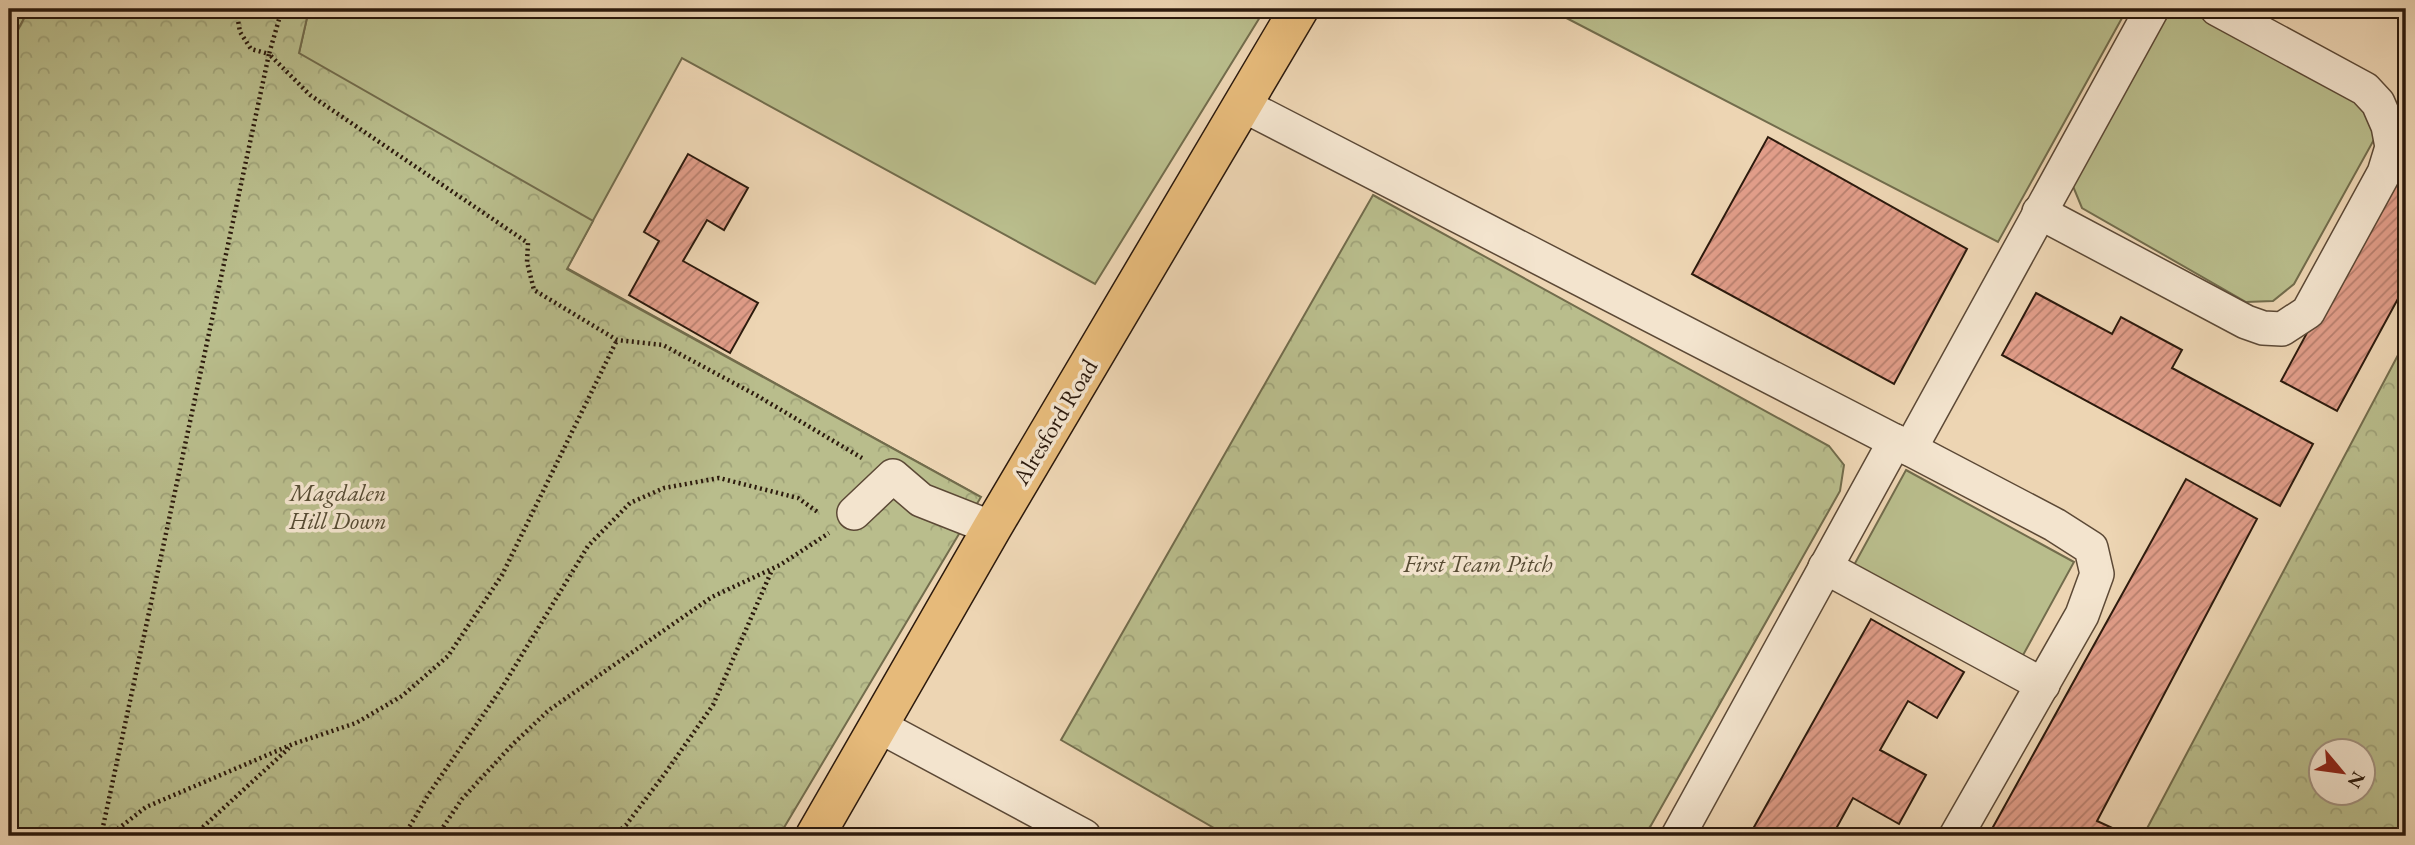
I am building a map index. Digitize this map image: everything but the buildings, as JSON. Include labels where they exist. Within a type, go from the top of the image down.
[{"type":"main road","name":"Alresford Road","points":[[815,836],[992,528],[1299,9]]},
{"type":"lane","points":[[1678,836],[1825,567],[1902,445],[2039,212],[2152,9]]},
{"type":"lane","points":[[2039,212],[2254,325],[2281,329],[2308,312],[2384,173],[2392,147],[2388,126],[2378,103],[2365,89],[2217,9]]},
{"type":"lane","points":[[1243,105],[1902,445],[2055,525],[2091,548],[2097,573],[2082,615],[1956,836]]},
{"type":"lane","points":[[847,519],[893,476],[921,500],[992,528]]},
{"type":"lane","points":[[1825,567],[2043,685]]},
{"type":"lane","points":[[879,726],[1084,836]]},
{"type":"path","points":[[236,9],[240,33],[251,49],[269,54],[310,95],[528,243],[527,262],[534,290],[617,340],[663,345],[893,476]]},
{"type":"path","points":[[101,836],[269,54],[282,9]]},
{"type":"path","points":[[109,836],[146,807],[293,744],[356,723],[402,696],[448,656],[502,575],[617,340]]},
{"type":"path","points":[[404,836],[428,794],[503,686],[588,546],[629,503],[664,488],[719,478],[798,498],[847,519]]},
{"type":"path","points":[[438,836],[462,799],[550,710],[712,597],[772,569],[847,519]]},
{"type":"path","points":[[613,836],[626,825],[713,705],[772,569]]},
{"type":"path","points":[[195,836],[293,744]]},
{"type":"green space","points":[[9,9],[29,9],[9,47]]},
{"type":"green space","name":"Magdalen Hill Down","points":[[29,9],[299,53],[309,9],[1265,9],[1095,284],[682,58],[567,268],[970,491],[9,836],[9,47]]},
{"type":"green space","name":"Magdalen Hill Down","points":[[29,9],[309,9],[299,53],[593,221],[567,269],[981,497],[779,836],[9,836],[9,47]]},
{"type":"green space","points":[[1549,9],[2127,9],[1998,242]]},
{"type":"green space","points":[[2167,9],[2207,9],[2360,91],[2376,136],[2294,284],[2273,301],[2246,302],[2082,208],[2070,179]]},
{"type":"green space","name":"First Team Pitch","points":[[1373,195],[1829,446],[1844,465],[1840,491],[1645,836],[1228,836],[1061,740]]},
{"type":"green space","points":[[2406,340],[2406,836],[2143,836]]},
{"type":"green space","points":[[1906,470],[2074,562],[2022,657],[1854,565]]}]
